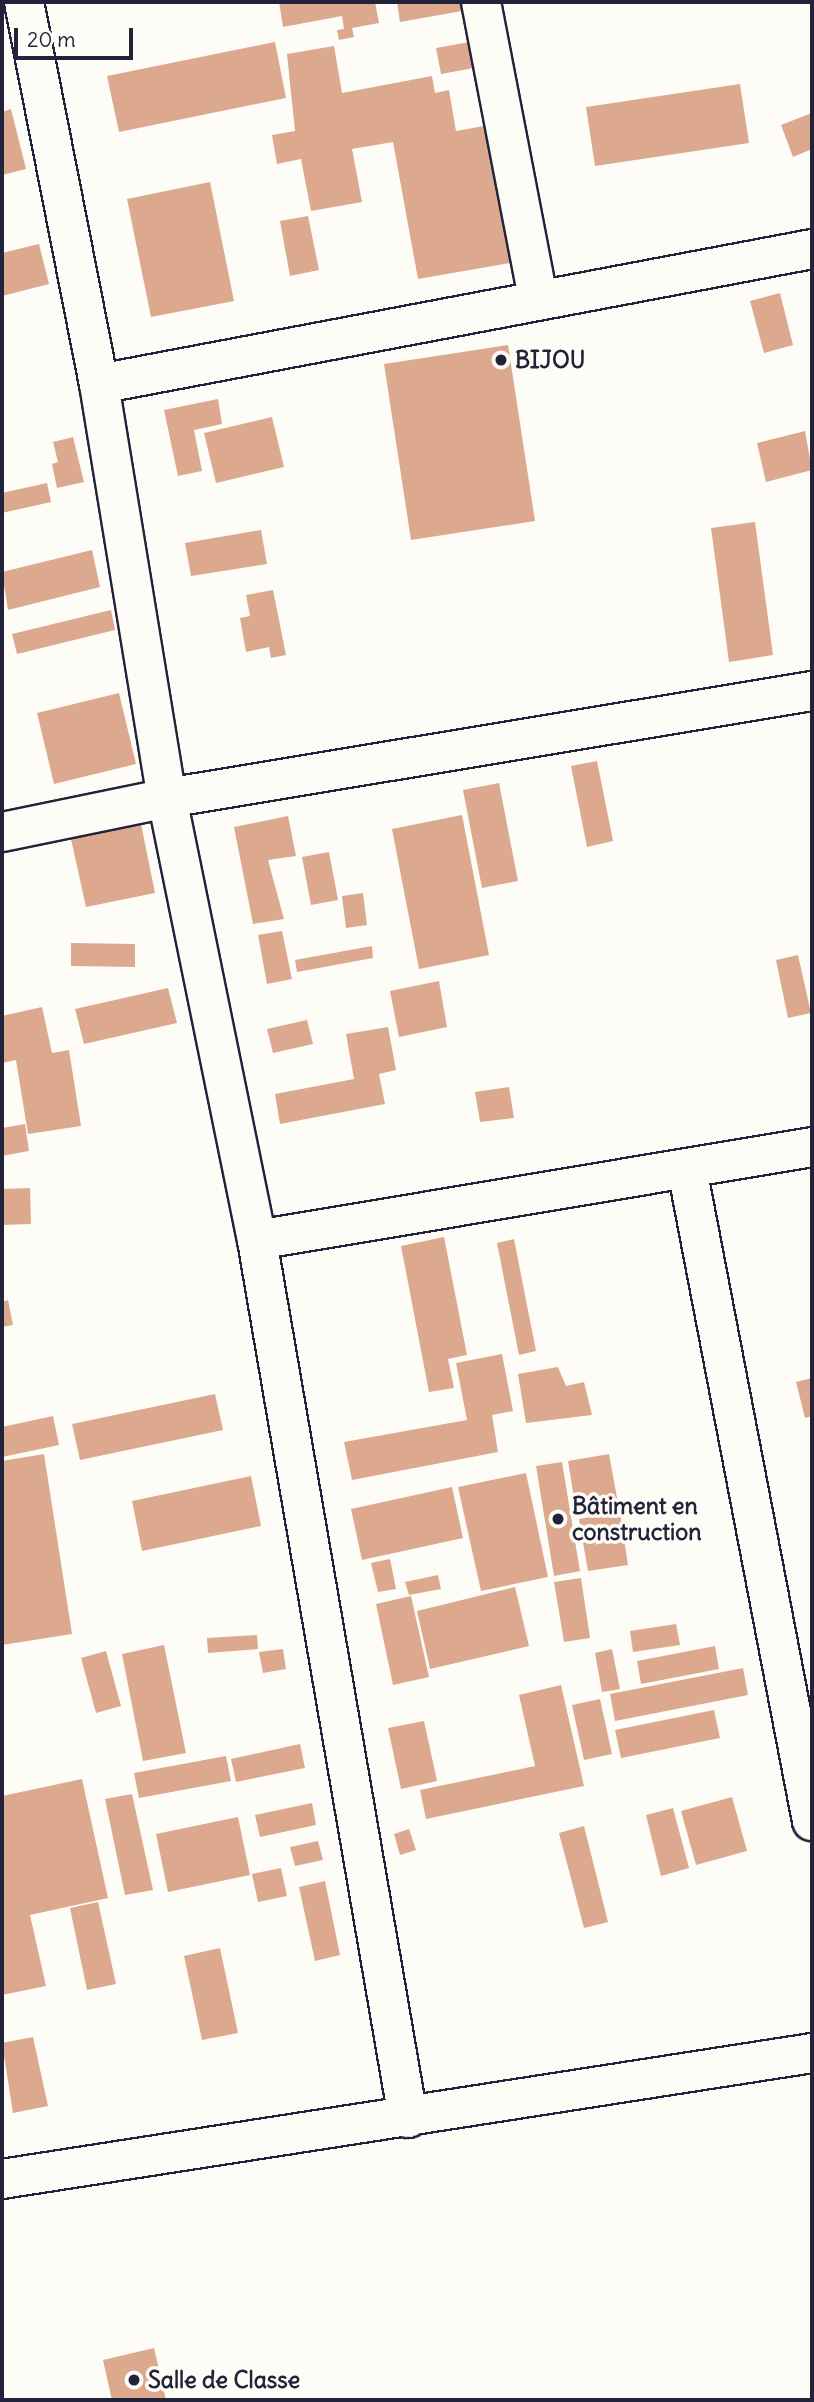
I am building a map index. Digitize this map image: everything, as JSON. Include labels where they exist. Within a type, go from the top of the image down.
[{"type":"street","points":[[24,2],[99,384],[167,798],[257,1240],[408,2118]]},
{"type":"street","points":[[481,2],[538,298]]},
{"type":"street","points":[[99,384],[538,298],[812,249]]},
{"type":"street","points":[[2,832],[167,798],[812,691]]},
{"type":"street","points":[[257,1240],[812,1147]]},
{"type":"street","points":[[687,1169],[812,1821]]},
{"type":"street","points":[[2,2179],[408,2118],[812,2053]]},
{"type":"building","points":[[279,2],[375,2],[379,23],[352,28],[354,37],[339,40],[337,30],[344,29],[342,16],[283,27]]},
{"type":"building","points":[[397,2],[460,2],[462,11],[400,22]]},
{"type":"building","points":[[475,41],[479,67],[441,74],[436,48]]},
{"type":"building","points":[[275,42],[286,98],[119,132],[107,76]]},
{"type":"building","points":[[334,46],[342,93],[432,76],[435,93],[449,90],[456,131],[484,126],[515,262],[418,279],[393,142],[352,149],[362,202],[311,211],[301,159],[277,164],[272,135],[295,131],[287,54]]},
{"type":"building","points":[[740,84],[749,143],[595,166],[586,107]]},
{"type":"building","points":[[11,109],[26,169],[2,175],[2,112]]},
{"type":"building","points":[[812,113],[812,149],[793,157],[781,125]]},
{"type":"building","points":[[210,182],[234,301],[151,317],[127,199]]},
{"type":"building","points":[[308,216],[319,270],[290,276],[280,221]]},
{"type":"building","points":[[39,244],[49,284],[2,296],[2,253]]},
{"type":"building","points":[[780,293],[793,345],[764,353],[750,301]]},
{"type":"building","points":[[508,345],[535,521],[411,540],[384,364]]},
{"type":"building","points":[[218,399],[222,424],[194,430],[202,471],[178,476],[164,410]]},
{"type":"building","points":[[272,417],[284,467],[216,483],[204,433]]},
{"type":"building","points":[[805,431],[812,470],[766,482],[757,443]]},
{"type":"building","points":[[73,437],[84,482],[57,488],[52,464],[58,462],[53,442]]},
{"type":"building","points":[[47,483],[51,502],[2,513],[2,493]]},
{"type":"building","points":[[755,522],[773,655],[729,662],[711,528]]},
{"type":"building","points":[[261,530],[267,564],[191,576],[185,543]]},
{"type":"building","points":[[92,550],[100,587],[8,610],[2,572]]},
{"type":"building","points":[[273,590],[286,655],[271,658],[269,647],[246,652],[240,618],[250,616],[246,595]]},
{"type":"building","points":[[111,610],[115,630],[17,654],[12,634]]},
{"type":"building","points":[[119,693],[136,764],[54,784],[37,713]]},
{"type":"building","points":[[597,761],[613,841],[587,847],[571,766]]},
{"type":"building","points":[[499,783],[518,881],[482,888],[463,790]]},
{"type":"building","points":[[462,815],[489,955],[419,969],[392,829]]},
{"type":"building","points":[[288,816],[296,856],[268,860],[284,919],[253,924],[234,827]]},
{"type":"building","points":[[141,824],[155,893],[86,907],[71,839]]},
{"type":"building","points":[[329,852],[338,900],[311,905],[302,857]]},
{"type":"building","points":[[363,893],[367,925],[346,928],[342,896]]},
{"type":"building","points":[[282,931],[292,979],[267,984],[258,935]]},
{"type":"building","points":[[71,943],[135,944],[135,967],[71,966]]},
{"type":"building","points":[[372,946],[373,958],[297,972],[295,960]]},
{"type":"building","points":[[798,955],[811,1013],[788,1018],[776,960]]},
{"type":"building","points":[[439,981],[447,1027],[399,1037],[390,991]]},
{"type":"building","points":[[168,988],[177,1023],[84,1044],[75,1009]]},
{"type":"building","points":[[42,1007],[52,1053],[69,1050],[81,1126],[28,1134],[16,1060],[2,1063],[2,1016]]},
{"type":"building","points":[[307,1020],[313,1044],[273,1053],[267,1029]]},
{"type":"building","points":[[388,1027],[396,1070],[379,1074],[385,1104],[280,1124],[275,1094],[354,1079],[346,1034]]},
{"type":"building","points":[[509,1087],[514,1118],[480,1122],[475,1092]]},
{"type":"building","points":[[25,1124],[29,1151],[2,1156],[2,1128]]},
{"type":"building","points":[[30,1188],[31,1224],[2,1225],[2,1189]]},
{"type":"building","points":[[444,1237],[467,1355],[448,1359],[454,1388],[429,1392],[401,1246]]},
{"type":"building","points":[[514,1239],[536,1351],[519,1355],[497,1243]]},
{"type":"building","points":[[8,1300],[13,1325],[2,1327],[2,1302]]},
{"type":"building","points":[[502,1354],[513,1411],[492,1415],[498,1452],[352,1480],[344,1442],[467,1420],[456,1363]]},
{"type":"building","points":[[558,1367],[566,1386],[584,1382],[592,1415],[526,1423],[518,1374]]},
{"type":"building","points":[[812,1378],[812,1416],[805,1418],[796,1382]]},
{"type":"building","points":[[215,1394],[223,1430],[80,1460],[72,1424]]},
{"type":"building","points":[[53,1416],[59,1445],[2,1457],[2,1427]]},
{"type":"building","points":[[44,1454],[72,1634],[2,1645],[2,1461]]},
{"type":"building","name":"Bâtiment en construction","points":[[609,1454],[618,1503],[576,1510],[568,1461]]},
{"type":"building","name":"Bâtiment en construction","points":[[562,1462],[580,1571],[554,1576],[536,1466]]},
{"type":"building","points":[[526,1473],[548,1577],[481,1591],[458,1487]]},
{"type":"building","points":[[251,1476],[261,1526],[142,1551],[132,1501]]},
{"type":"building","points":[[452,1487],[463,1538],[362,1560],[351,1509]]},
{"type":"building","name":"Bâtiment en construction","points":[[620,1512],[628,1565],[588,1571],[579,1519]]},
{"type":"building","points":[[390,1559],[396,1589],[378,1592],[371,1563]]},
{"type":"building","points":[[438,1575],[441,1589],[409,1595],[405,1582]]},
{"type":"building","points":[[581,1578],[590,1638],[564,1642],[554,1582]]},
{"type":"building","points":[[515,1587],[529,1646],[430,1669],[417,1611]]},
{"type":"building","points":[[411,1596],[429,1677],[393,1685],[376,1604]]},
{"type":"building","points":[[676,1624],[680,1645],[633,1652],[630,1631]]},
{"type":"building","points":[[257,1635],[258,1649],[208,1653],[207,1638]]},
{"type":"building","points":[[164,1645],[186,1753],[143,1761],[122,1654]]},
{"type":"building","points":[[715,1646],[719,1669],[641,1684],[637,1661]]},
{"type":"building","points":[[283,1649],[286,1669],[263,1673],[259,1652]]},
{"type":"building","points":[[612,1649],[620,1689],[602,1692],[595,1653]]},
{"type":"building","points":[[106,1651],[121,1706],[96,1713],[81,1658]]},
{"type":"building","points":[[743,1668],[748,1695],[615,1721],[610,1694]]},
{"type":"building","points":[[561,1685],[584,1786],[426,1819],[420,1790],[535,1766],[519,1695]]},
{"type":"building","points":[[600,1699],[612,1754],[584,1760],[572,1705]]},
{"type":"building","points":[[714,1710],[720,1738],[621,1758],[615,1730]]},
{"type":"building","points":[[424,1721],[437,1781],[401,1789],[388,1728]]},
{"type":"building","points":[[300,1744],[305,1768],[236,1782],[231,1759]]},
{"type":"building","points":[[226,1756],[231,1781],[139,1798],[134,1773]]},
{"type":"building","points":[[82,1779],[108,1898],[30,1915],[46,1986],[2,1995],[2,1796]]},
{"type":"building","points":[[132,1794],[153,1890],[125,1895],[105,1799]]},
{"type":"building","points":[[732,1797],[747,1851],[696,1865],[681,1811]]},
{"type":"building","points":[[312,1803],[316,1825],[260,1837],[255,1815]]},
{"type":"building","points":[[673,1808],[689,1868],[661,1876],[646,1815]]},
{"type":"building","points":[[238,1817],[250,1875],[168,1892],[156,1834]]},
{"type":"building","points":[[584,1826],[608,1922],[584,1928],[559,1833]]},
{"type":"building","points":[[409,1829],[416,1850],[400,1855],[394,1834]]},
{"type":"building","points":[[318,1841],[323,1860],[295,1866],[290,1847]]},
{"type":"building","points":[[281,1868],[287,1896],[258,1902],[252,1874]]},
{"type":"building","points":[[325,1881],[340,1955],[315,1961],[299,1887]]},
{"type":"building","points":[[98,1902],[116,1984],[87,1990],[70,1908]]},
{"type":"building","points":[[220,1948],[238,2033],[202,2040],[184,1956]]},
{"type":"building","points":[[33,2037],[48,2106],[13,2113],[2,2043]]},
{"type":"building","name":"Salle de Classe","points":[[154,2348],[166,2400],[112,2400],[103,2360]]},
{"type":"place","name":"BIJOU","points":[[501,360]]},
{"type":"place","name":"Bâtiment en construction","points":[[558,1519]]},
{"type":"place","name":"Salle de Classe","points":[[134,2380]]}]
